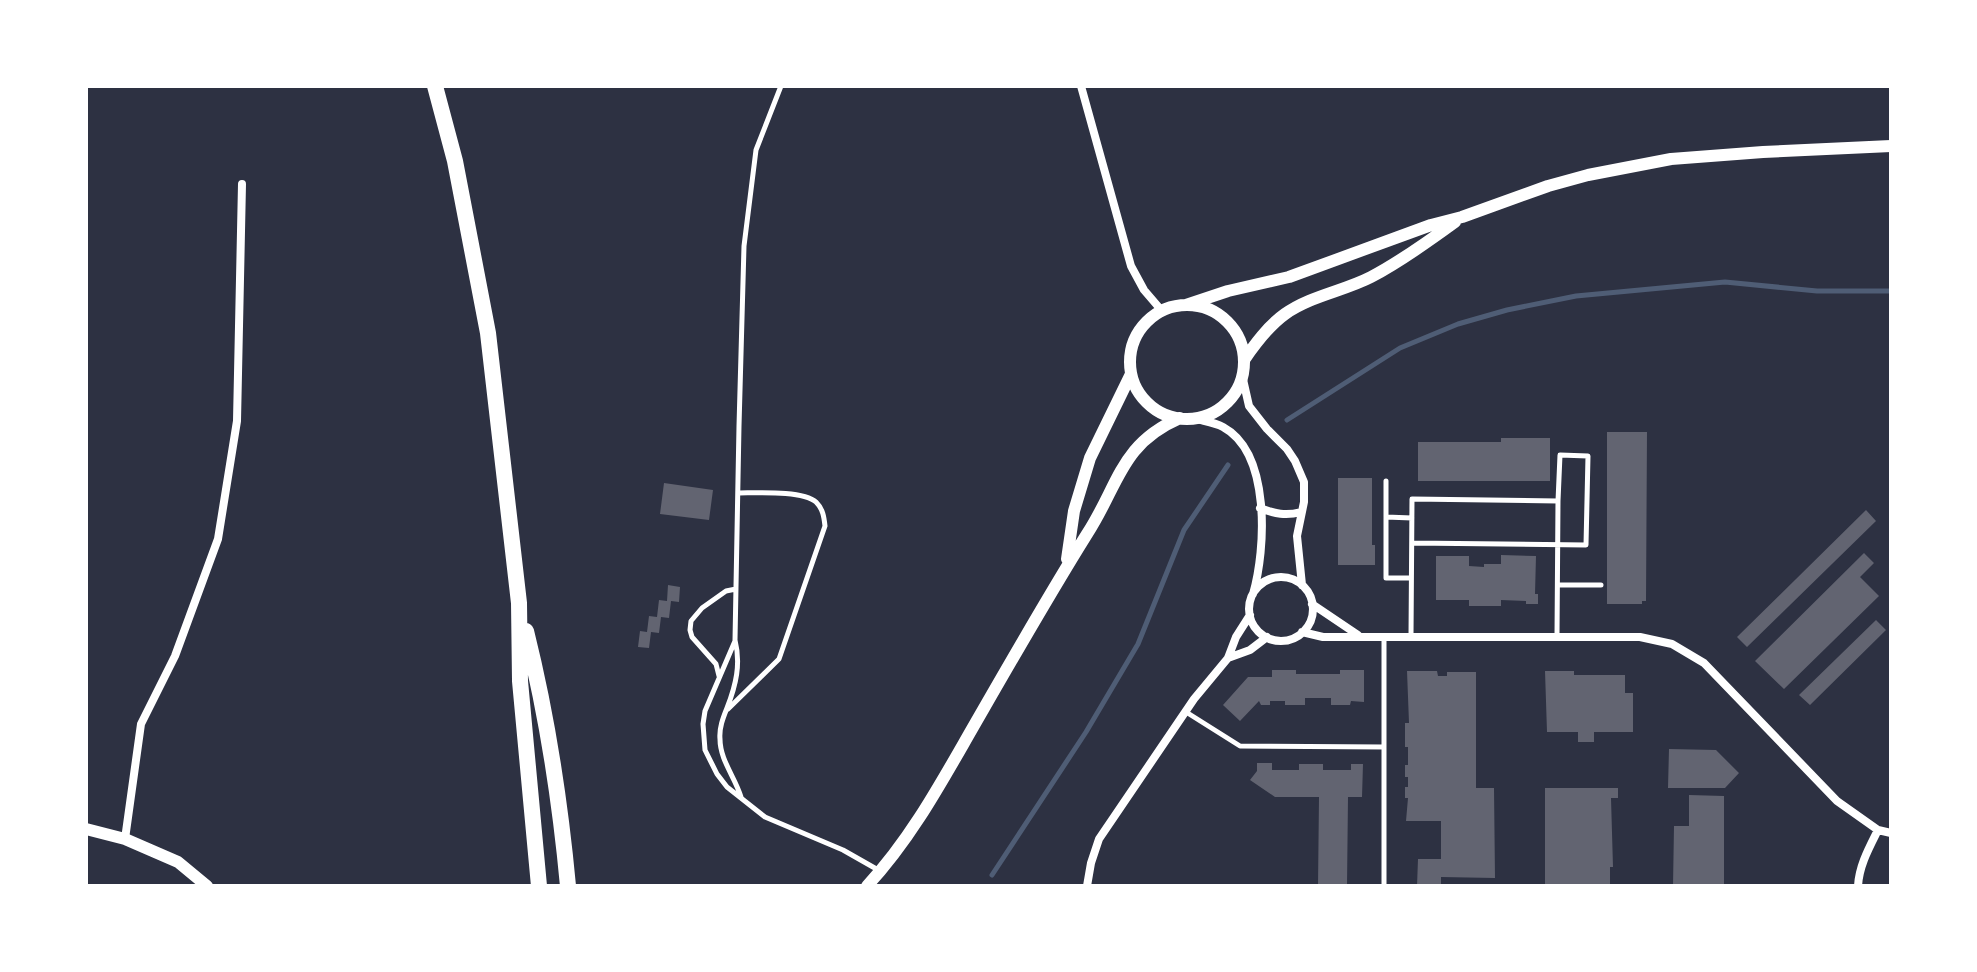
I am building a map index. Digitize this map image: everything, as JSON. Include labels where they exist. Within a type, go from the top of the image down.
[{"type":"highway","points":[[435,86],[455,161],[488,333],[519,603],[520,681],[539,886]]},
{"type":"highway","points":[[519,603],[539,682],[571,886]]},
{"type":"street","points":[[1081,86],[1131,266],[1144,290],[1162,311]]},
{"type":"street","points":[[1253,594],[1259,586],[1275,577],[1285,577],[1302,585],[1311,597],[1309,624],[1295,637],[1286,640],[1276,640],[1259,632],[1250,615],[1249,604],[1261,558],[1256,473],[1243,447],[1222,426],[1163,413],[1148,404],[1137,390],[1131,374],[1130,355],[1135,337],[1146,322],[1162,311],[1289,277],[1405,234],[1575,179],[1671,159],[1891,146]]},
{"type":"street","points":[[125,839],[141,724],[175,656],[218,539],[237,421],[242,184]]},
{"type":"street","points":[[1244,360],[1258,340],[1283,315],[1300,305],[1350,288],[1374,276],[1462,217]]},
{"type":"street","points":[[867,886],[941,784],[1089,531],[1129,455],[1160,427],[1210,414],[1225,404],[1236,391],[1244,360],[1241,343],[1220,315],[1186,305]]},
{"type":"street","points":[[1066,566],[1074,511],[1090,458],[1131,374]]},
{"type":"street","points":[[1242,375],[1249,406],[1287,449],[1304,482],[1304,502],[1297,536],[1302,585]]},
{"type":"street","points":[[1260,508],[1287,515],[1301,512]]},
{"type":"street","points":[[1312,604],[1359,636]]},
{"type":"street","points":[[1087,886],[1099,839],[1186,712],[1228,658],[1236,637],[1250,615]]},
{"type":"street","points":[[1302,632],[1323,637],[1640,637],[1672,644],[1704,663],[1837,801],[1878,830],[1891,833]]},
{"type":"street","points":[[1228,658],[1250,650],[1267,637]]},
{"type":"street","points":[[86,829],[125,839],[178,862],[207,886]]},
{"type":"street","points":[[1858,886],[1866,853],[1878,830]]},
{"type":"lane","points":[[741,797],[724,762],[720,731],[735,686],[739,654],[735,640],[744,246],[756,150],[781,86]]},
{"type":"lane","points":[[1412,543],[1558,545],[1586,545],[1588,456],[1560,455],[1558,501],[1558,545],[1558,585],[1557,636]]},
{"type":"lane","points":[[1386,481],[1386,578],[1411,578]]},
{"type":"lane","points":[[726,711],[779,659],[825,526],[818,504],[809,497],[738,493]]},
{"type":"lane","points":[[1411,636],[1412,499],[1558,501]]},
{"type":"lane","points":[[1386,517],[1412,518]]},
{"type":"lane","points":[[1558,585],[1601,585]]},
{"type":"lane","points":[[719,677],[716,664],[692,637],[691,621],[714,599],[726,591],[737,589]]},
{"type":"lane","points":[[1384,636],[1384,886]]},
{"type":"lane","points":[[735,640],[705,711],[705,750],[717,774],[727,787],[765,817],[843,850],[880,872]]},
{"type":"lane","points":[[1186,712],[1240,746],[1384,747]]},
{"type":"building","points":[[1607,432],[1647,432],[1646,601],[1642,604],[1607,604]]},
{"type":"building","points":[[1501,438],[1550,438],[1550,481],[1418,481],[1418,442],[1501,442]]},
{"type":"building","points":[[1338,478],[1372,478],[1375,565],[1338,565]]},
{"type":"building","points":[[664,483],[713,490],[709,520],[660,514]]},
{"type":"building","points":[[1866,510],[1876,521],[1747,647],[1737,637]]},
{"type":"building","points":[[1864,553],[1874,563],[1860,577],[1879,596],[1784,689],[1755,661]]},
{"type":"building","points":[[1501,555],[1536,556],[1535,594],[1538,594],[1538,604],[1501,600],[1501,606],[1469,606],[1469,600],[1436,600],[1436,556],[1469,556],[1469,566],[1484,567],[1484,564],[1501,564]]},
{"type":"building","points":[[668,585],[680,587],[679,602],[671,601],[669,618],[661,617],[659,633],[651,632],[649,648],[638,647],[640,631],[647,632],[649,616],[657,617],[659,600],[667,601]]},
{"type":"building","points":[[1876,620],[1886,630],[1810,705],[1799,695]]},
{"type":"building","points":[[1272,670],[1296,670],[1296,674],[1340,674],[1340,670],[1364,670],[1364,702],[1331,705],[1331,698],[1305,698],[1305,705],[1270,701],[1270,705],[1261,705],[1259,701],[1240,721],[1223,705],[1248,677],[1272,677]]},
{"type":"building","points":[[1407,671],[1437,671],[1438,676],[1447,676],[1447,672],[1476,672],[1476,788],[1494,788],[1495,878],[1441,877],[1441,886],[1417,886],[1418,859],[1441,859],[1441,821],[1406,821]]},
{"type":"building","points":[[1545,671],[1574,671],[1574,675],[1625,675],[1625,693],[1633,693],[1633,732],[1594,732],[1594,742],[1578,742],[1578,732],[1547,732]]},
{"type":"building","points":[[1669,749],[1716,750],[1739,773],[1725,788],[1668,788]]},
{"type":"building","points":[[1257,763],[1272,763],[1272,770],[1299,770],[1299,764],[1323,764],[1323,770],[1351,770],[1351,764],[1363,764],[1362,797],[1348,797],[1347,886],[1318,886],[1319,797],[1275,797],[1250,780],[1257,771]]},
{"type":"building","points":[[1545,788],[1618,788],[1618,798],[1611,798],[1613,867],[1610,867],[1610,886],[1545,886]]},
{"type":"building","points":[[1689,795],[1724,796],[1724,886],[1673,886],[1674,826],[1689,826]]},
{"type":"waterway","points":[[1287,420],[1400,348],[1458,324],[1507,310],[1576,296],[1725,282],[1817,291],[1891,291]]},
{"type":"waterway","points":[[992,875],[1086,732],[1138,644],[1184,530],[1228,465]]}]
